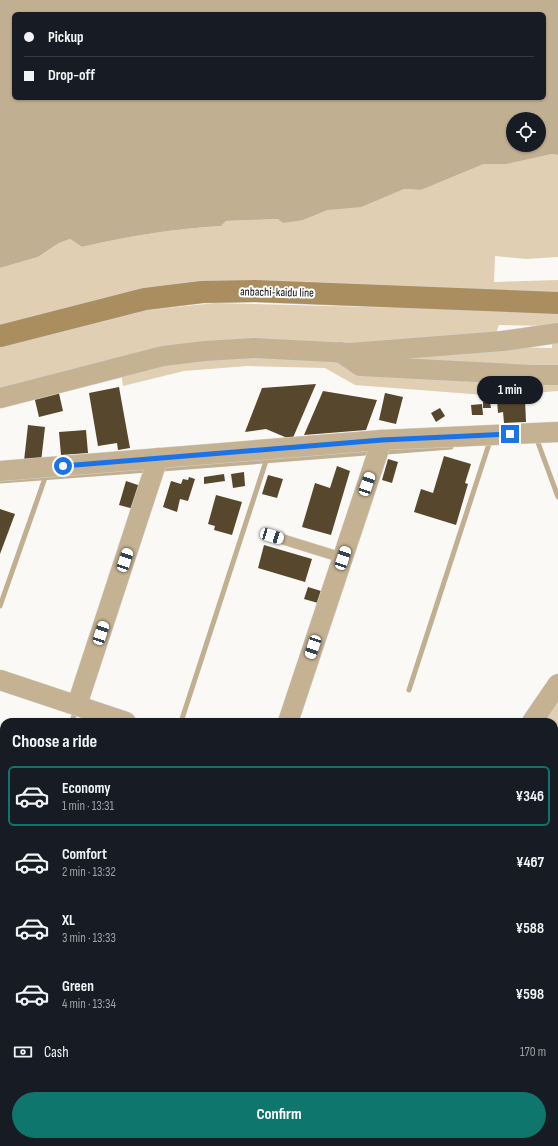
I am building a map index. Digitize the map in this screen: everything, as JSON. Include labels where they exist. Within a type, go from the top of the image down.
[{"type":"main road","name":"anbachi-kaidu line","points":[[0,336],[145,299],[202,292],[262,291],[558,303]]},
{"type":"street","points":[[0,398],[163,356],[205,350],[254,348],[340,352],[503,341],[558,333]]},
{"type":"street","points":[[340,352],[360,366],[532,376],[558,375]]},
{"type":"street","points":[[0,471],[382,440],[558,433]]},
{"type":"street","points":[[289,718],[382,440]]},
{"type":"street","points":[[77,705],[158,458]]},
{"type":"street","points":[[0,680],[114,718]]},
{"type":"street","points":[[535,718],[558,684]]},
{"type":"lane","points":[[272,536],[343,558]]},
{"type":"shaded area","points":[[0,0],[558,0],[558,155],[552,154],[507,164],[484,164],[421,190],[404,189],[361,207],[328,210],[303,220],[283,223],[278,219],[226,221],[221,226],[151,234],[82,247],[70,239],[59,243],[38,257],[0,268]]},
{"type":"shaded area","points":[[552,154],[558,155],[558,257],[526,259],[495,256],[494,282],[558,280],[558,293],[292,281],[206,283],[0,326],[0,268],[38,257],[59,243],[70,239],[82,247],[151,234],[221,226],[226,221],[279,219],[303,220],[328,210],[383,197],[404,189],[421,190],[484,164],[507,164]]},
{"type":"shaded area","points":[[215,303],[558,312],[558,326],[499,325],[496,333],[356,348],[257,344],[0,391],[0,345],[147,310]]},
{"type":"shaded area","points":[[558,338],[558,368],[359,358],[487,346],[552,348],[552,339]]},
{"type":"shaded area","points":[[251,354],[558,379],[558,391],[497,396],[355,385],[325,368],[247,366],[184,371],[123,386],[121,372],[201,358]]},
{"type":"shaded area","points":[[558,693],[558,718],[542,718]]},
{"type":"building","points":[[316,384],[292,440],[266,429],[245,432],[262,388]]},
{"type":"building","points":[[119,387],[130,448],[118,450],[117,443],[98,446],[89,393]]},
{"type":"building","points":[[58,389],[63,411],[39,417],[34,396]]},
{"type":"building","points":[[323,391],[377,400],[366,430],[304,435]]},
{"type":"building","points":[[385,393],[403,397],[396,424],[379,420]]},
{"type":"building","points":[[525,399],[526,422],[504,423],[503,412],[498,413],[497,400]]},
{"type":"building","points":[[483,402],[490,402],[491,408],[483,408]]},
{"type":"building","points":[[482,404],[483,415],[472,415],[471,405]]},
{"type":"building","points":[[440,408],[445,416],[436,422],[431,413]]},
{"type":"building","points":[[28,425],[45,427],[41,462],[24,461]]},
{"type":"building","points":[[86,430],[88,453],[61,455],[59,432]]},
{"type":"building","points":[[444,456],[471,464],[465,483],[468,484],[456,525],[414,512],[421,489],[433,493]]},
{"type":"building","points":[[388,459],[398,462],[392,483],[382,480]]},
{"type":"building","points":[[337,466],[350,471],[331,535],[302,527],[315,483],[330,488]]},
{"type":"building","points":[[244,472],[245,486],[233,488],[231,474]]},
{"type":"building","points":[[224,474],[225,481],[204,484],[204,477]]},
{"type":"building","points":[[268,475],[283,479],[277,498],[262,494]]},
{"type":"building","points":[[189,477],[195,479],[188,501],[180,499],[177,512],[163,507],[171,481],[181,484],[183,479],[188,480]]},
{"type":"building","points":[[126,481],[141,486],[134,509],[119,505]]},
{"type":"building","points":[[216,495],[242,502],[232,535],[214,530],[215,526],[208,524]]},
{"type":"building","points":[[0,509],[15,514],[0,554]]},
{"type":"building","points":[[264,545],[312,559],[305,582],[258,568]]},
{"type":"building","points":[[308,587],[321,591],[318,603],[304,599]]},
{"type":"waterway","points":[[533,440],[537,440],[558,497]]},
{"type":"waterway","points":[[409,690],[489,444]]},
{"type":"waterway","points":[[387,452],[451,447]]},
{"type":"waterway","points":[[162,469],[366,453]]},
{"type":"waterway","points":[[182,718],[266,461]]},
{"type":"waterway","points":[[0,481],[148,470]]},
{"type":"waterway","points":[[0,606],[45,478]]},
{"type":"waterway","points":[[73,718],[75,712]]},
{"type":"route","points":[[63,466],[382,440],[510,434]]}]
